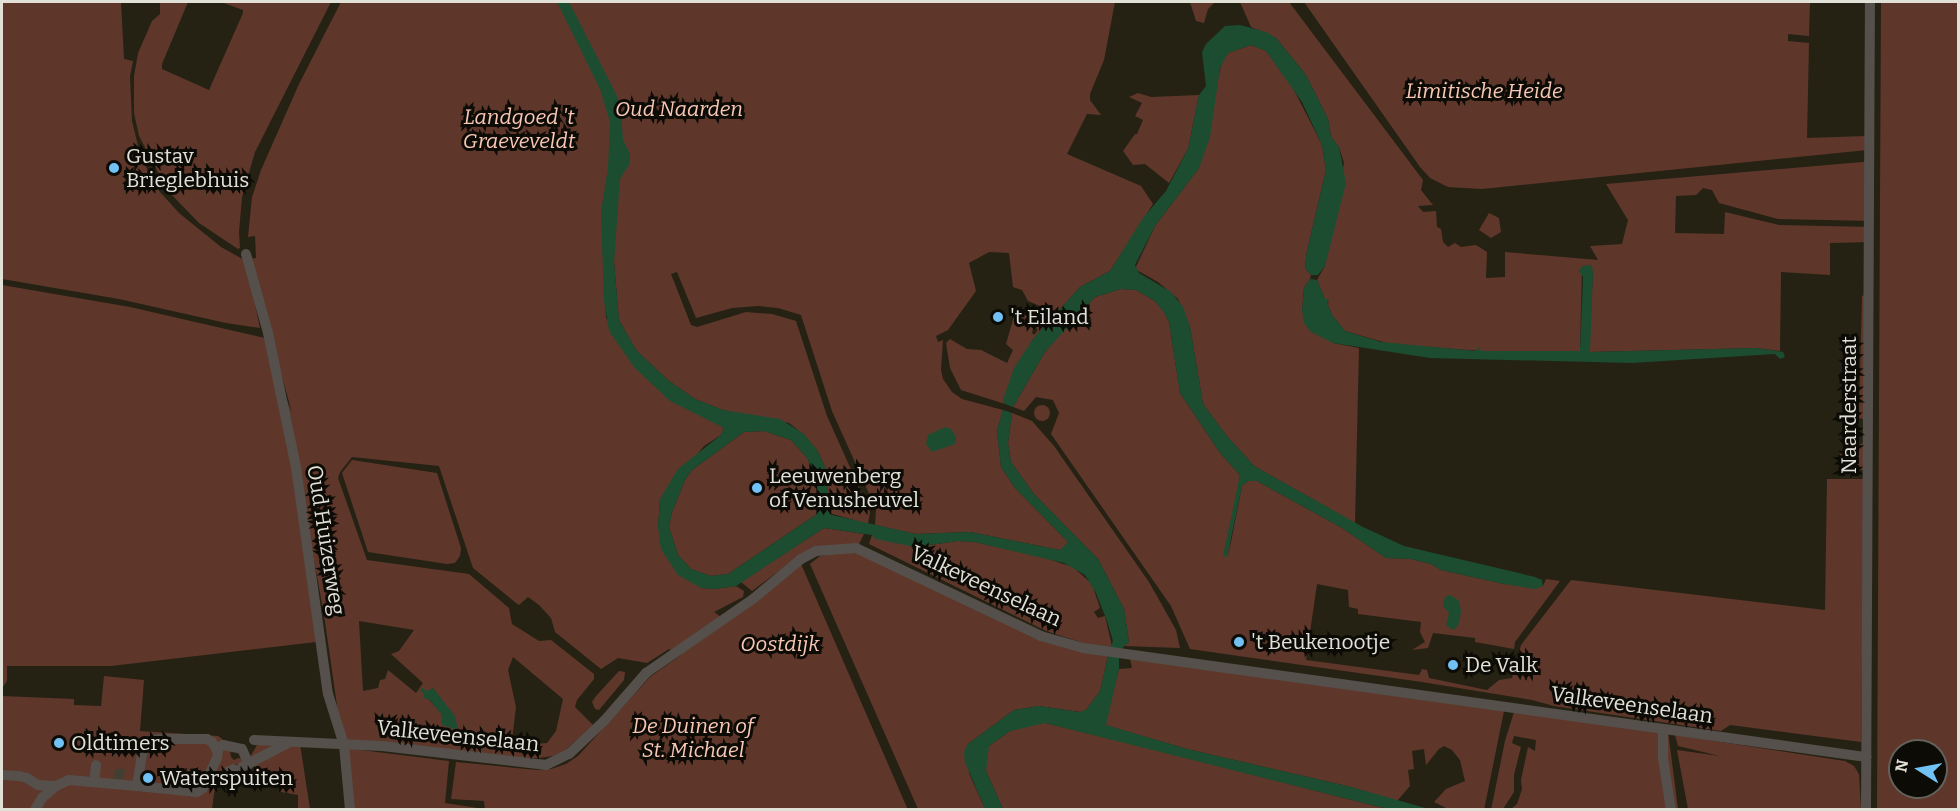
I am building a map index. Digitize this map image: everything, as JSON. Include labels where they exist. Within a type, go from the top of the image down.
[{"type":"street","name":"Naarderstraat","points":[[1866,810],[1870,2]]},
{"type":"street","name":"Oud Huizerweg","points":[[246,254],[268,333],[296,467],[328,694],[344,745],[350,810]]},
{"type":"street","name":"Valkeveenselaan","points":[[344,745],[382,746],[546,765],[568,754],[604,721],[646,673],[753,599],[801,559],[816,551],[830,548],[861,549],[1041,636],[1101,651],[1866,757]]},
{"type":"street","points":[[1663,730],[1663,758],[1671,810]]},
{"type":"street","points":[[35,810],[42,798],[56,786],[69,780],[197,792],[203,788],[215,767],[216,748],[207,739],[149,741],[142,749],[137,786]]},
{"type":"street","points":[[254,740],[344,745]]},
{"type":"street","points":[[206,782],[225,779],[229,771],[242,767],[291,742]]},
{"type":"street","points":[[216,748],[223,746],[242,748],[242,767]]},
{"type":"street","points":[[94,782],[96,765]]},
{"type":"street","points":[[2,775],[27,778],[38,785],[56,786]]},
{"type":"green space","points":[[2,2],[121,2],[124,59],[133,61],[130,76],[132,121],[141,158],[160,192],[179,213],[221,247],[246,261],[260,328],[226,323],[119,299],[2,279]]},
{"type":"green space","points":[[160,2],[188,2],[162,64],[162,69],[209,90],[243,13],[243,10],[221,2],[331,2],[255,152],[242,197],[240,248],[238,249],[199,223],[168,191],[139,136],[134,113],[134,76],[138,53],[152,21],[160,14]]},
{"type":"green space","points":[[341,2],[1115,2],[1104,60],[1090,94],[1090,100],[1101,115],[1087,114],[1067,154],[1141,186],[1153,204],[1110,271],[1080,287],[1033,339],[1003,400],[1005,404],[961,390],[950,368],[946,343],[950,339],[967,349],[981,350],[1007,363],[1013,350],[1006,344],[1016,309],[1037,316],[1032,333],[1034,335],[1038,330],[1035,327],[1042,309],[1046,316],[1054,312],[1050,305],[1045,308],[1028,301],[1022,290],[1013,287],[1009,253],[989,252],[969,263],[976,291],[948,330],[936,336],[938,342],[943,340],[941,370],[943,379],[952,392],[962,399],[1003,410],[997,431],[1001,467],[1015,488],[1068,542],[1065,548],[1060,550],[970,532],[916,534],[875,525],[876,509],[832,411],[801,315],[778,308],[758,306],[732,308],[696,318],[677,272],[671,274],[691,325],[697,327],[746,312],[772,314],[796,321],[827,416],[870,512],[868,524],[829,513],[826,469],[817,450],[803,434],[789,423],[723,410],[695,399],[669,381],[636,350],[619,320],[614,262],[616,207],[602,234],[606,318],[652,384],[724,428],[721,435],[704,446],[660,499],[658,527],[670,562],[701,588],[736,586],[744,591],[743,597],[714,612],[727,621],[801,564],[908,810],[485,810],[484,801],[451,799],[456,762],[537,770],[551,769],[566,764],[578,756],[650,677],[681,655],[669,649],[647,663],[618,658],[601,669],[555,632],[551,618],[539,605],[528,597],[519,605],[516,603],[473,568],[439,466],[352,457],[340,472],[338,478],[367,560],[469,574],[509,608],[512,624],[539,641],[551,640],[594,674],[594,679],[577,700],[575,707],[593,725],[560,755],[538,758],[509,758],[342,740],[324,615],[284,393],[292,413],[250,259],[256,258],[255,236],[248,237],[252,197],[261,170],[299,84]],"holes":[[[359,621],[414,630],[399,651],[391,654],[423,683],[416,693],[388,670],[385,679],[380,680],[378,688],[363,691]],[[513,657],[563,699],[556,731],[547,743],[521,745],[512,740],[516,707],[508,670]],[[433,688],[455,716],[442,714],[424,694]]]},
{"type":"green space","points":[[1190,2],[1215,2],[1208,9],[1204,23],[1196,21]]},
{"type":"green space","points":[[1240,2],[1289,2],[1423,180],[1421,190],[1433,205],[1418,206],[1423,212],[1436,211],[1437,227],[1441,229],[1443,242],[1448,247],[1455,243],[1461,247],[1476,245],[1487,252],[1486,278],[1505,277],[1505,252],[1598,260],[1590,246],[1622,244],[1628,220],[1606,184],[1874,161],[1873,221],[1778,219],[1719,203],[1712,190],[1703,188],[1696,195],[1676,196],[1675,233],[1724,234],[1725,212],[1779,225],[1872,227],[1872,242],[1830,243],[1830,275],[1781,272],[1780,351],[1756,348],[1589,352],[1593,271],[1582,267],[1580,351],[1481,351],[1390,344],[1345,331],[1332,315],[1327,303],[1329,302],[1325,299],[1317,280],[1325,266],[1344,163],[1339,147],[1331,137],[1328,119],[1306,75],[1276,38],[1251,27]]},
{"type":"green space","name":"Limitische Heide","points":[[1304,2],[1810,2],[1809,36],[1788,34],[1788,41],[1809,43],[1807,138],[1866,136],[1867,150],[1482,189],[1448,187],[1430,178],[1420,167]]},
{"type":"green space","points":[[1881,2],[1958,2],[1958,809],[1877,809]]},
{"type":"green space","points":[[1251,45],[1266,51],[1293,88],[1322,145],[1326,170],[1307,251],[1305,268],[1311,275],[1304,288],[1302,311],[1333,343],[1359,348],[1355,523],[1254,466],[1226,435],[1203,404],[1190,327],[1178,299],[1158,282],[1135,269],[1155,226],[1199,168],[1222,61],[1228,53]]},
{"type":"green space","points":[[1138,93],[1151,97],[1199,95],[1188,149],[1169,183],[1145,164],[1133,165],[1123,151],[1137,134],[1143,120],[1135,116],[1142,103],[1129,97]]},
{"type":"green space","points":[[1489,213],[1499,218],[1501,232],[1491,238],[1479,230]]},
{"type":"green space","points":[[2,285],[130,307],[265,338],[289,432],[316,642],[111,666],[7,666],[7,681],[2,688]]},
{"type":"green space","points":[[1121,289],[1136,290],[1155,301],[1164,312],[1169,322],[1180,393],[1220,453],[1240,475],[1228,557],[1242,486],[1248,481],[1257,481],[1342,528],[1386,558],[1411,559],[1431,564],[1441,570],[1504,584],[1543,586],[1546,579],[1560,581],[1515,642],[1514,649],[1475,642],[1475,638],[1433,633],[1428,648],[1412,650],[1425,642],[1420,632],[1421,622],[1358,614],[1358,609],[1349,607],[1348,590],[1317,584],[1306,660],[1419,675],[1422,669],[1427,670],[1429,678],[1487,690],[1499,680],[1512,678],[1521,645],[1571,580],[1825,610],[1827,479],[1864,479],[1861,742],[1730,725],[1721,731],[1554,706],[1532,700],[1422,682],[1190,649],[1171,606],[1051,434],[1059,413],[1053,400],[1036,397],[1024,411],[1013,407],[1045,352],[1063,331],[1095,297]]},
{"type":"green space","points":[[1870,293],[1867,420],[1859,418],[1862,296]]},
{"type":"green space","points":[[1039,405],[1045,405],[1050,413],[1048,419],[1039,421],[1034,416],[1034,410]]},
{"type":"green space","points":[[1012,413],[1032,421],[1054,446],[1149,582],[1176,630],[1180,648],[1124,646],[1129,642],[1124,609],[1098,559],[1033,493],[1011,462],[1008,443]]},
{"type":"green space","points":[[764,431],[791,440],[808,459],[817,487],[817,514],[728,574],[711,576],[691,569],[678,555],[669,527],[672,512],[685,480],[692,470],[744,432]]},
{"type":"green space","points":[[1867,441],[1865,470],[1842,469],[1840,454]]},
{"type":"green space","points":[[352,460],[437,473],[461,548],[460,556],[455,563],[447,564],[368,552],[342,473]]},
{"type":"green space","points":[[824,528],[864,534],[858,546],[791,562],[752,591],[741,582]]},
{"type":"green space","points":[[872,535],[915,547],[958,541],[975,542],[1073,567],[1092,584],[1100,608],[1094,612],[1098,618],[1105,616],[1112,646],[1108,651],[1046,631],[869,544]]},
{"type":"green space","points":[[853,551],[993,616],[1108,656],[1100,691],[1086,710],[1080,712],[1039,706],[1014,710],[968,744],[969,773],[985,809],[918,809],[810,564],[820,556]]},
{"type":"green space","points":[[1130,659],[1504,711],[1484,810],[1448,809],[1434,802],[1446,789],[1465,781],[1460,760],[1452,750],[1444,746],[1426,765],[1424,749],[1412,751],[1414,769],[1408,770],[1410,786],[1397,801],[1351,787],[1187,749],[1105,725],[1119,669],[1132,668]]},
{"type":"green space","points":[[619,671],[625,672],[624,680],[599,710],[595,709],[592,702]]},
{"type":"green space","points":[[104,676],[144,680],[140,731],[218,736],[229,744],[231,757],[234,760],[243,759],[242,765],[233,764],[236,774],[242,781],[235,788],[215,787],[212,809],[2,810],[2,696],[74,699],[74,705],[101,706]]},
{"type":"green space","points":[[1514,712],[1668,731],[1678,809],[1511,809],[1517,804],[1522,789],[1521,780],[1528,747],[1535,751],[1536,740],[1514,736],[1512,743],[1521,747],[1514,775],[1514,792],[1503,809],[1491,810],[1505,741]]},
{"type":"green space","points":[[1035,723],[1045,723],[1388,809],[1003,809],[986,771],[986,753],[989,746],[1010,731]]},
{"type":"green space","points":[[1675,735],[1845,761],[1854,766],[1859,774],[1861,809],[1688,809],[1677,750],[1720,756],[1678,746]]},
{"type":"green space","points":[[300,744],[310,809],[298,809],[298,795],[281,792],[282,786],[259,784],[245,779],[254,774],[255,768],[250,757],[257,745]]},
{"type":"green space","points":[[345,748],[449,761],[445,803],[484,809],[351,809]]},
{"type":"shaded area","points":[[557,2],[569,2],[617,96],[621,111],[623,140],[630,154],[629,165],[620,179],[614,262],[619,320],[636,350],[669,381],[695,399],[723,410],[780,419],[804,434],[817,450],[826,469],[829,513],[832,515],[916,534],[970,532],[1060,550],[1068,542],[1015,488],[1001,467],[997,431],[1003,410],[1012,413],[1008,443],[1011,462],[1033,493],[1098,559],[1124,609],[1129,642],[1118,652],[1108,651],[1113,641],[1107,621],[1096,593],[1085,575],[1064,563],[975,542],[958,541],[915,547],[875,539],[872,535],[824,528],[736,586],[701,588],[678,575],[661,549],[658,527],[660,499],[678,469],[721,435],[724,428],[670,401],[634,367],[609,331],[604,301],[601,212],[608,168],[610,122],[600,89]],"holes":[[[764,431],[791,440],[808,459],[817,487],[817,514],[728,574],[711,576],[691,569],[678,555],[669,527],[672,512],[685,480],[692,470],[744,432]]]},
{"type":"shaded area","points":[[1240,25],[1266,32],[1276,38],[1306,75],[1328,119],[1331,137],[1339,147],[1346,183],[1325,266],[1318,275],[1311,275],[1305,268],[1326,170],[1322,145],[1302,102],[1266,51],[1251,45],[1228,53],[1220,68],[1210,137],[1199,168],[1155,226],[1135,265],[1139,273],[1171,292],[1183,307],[1190,327],[1203,404],[1226,435],[1254,466],[1363,527],[1404,546],[1535,577],[1542,580],[1543,586],[1535,589],[1504,584],[1441,570],[1431,564],[1411,559],[1386,558],[1342,528],[1257,481],[1248,481],[1242,486],[1227,557],[1223,556],[1240,475],[1220,453],[1180,393],[1169,322],[1164,312],[1155,301],[1136,290],[1121,289],[1095,297],[1045,352],[1013,407],[1005,404],[1003,400],[1014,368],[1033,339],[1080,287],[1110,271],[1143,218],[1166,191],[1188,149],[1199,95],[1206,86],[1202,52],[1206,44],[1225,26]]},
{"type":"shaded area","points":[[1591,265],[1593,271],[1590,352],[1756,348],[1783,352],[1785,357],[1780,359],[1775,354],[1632,363],[1430,358],[1333,343],[1311,332],[1304,323],[1302,311],[1304,288],[1310,279],[1317,280],[1325,299],[1329,299],[1327,303],[1332,315],[1345,331],[1381,342],[1476,351],[1479,347],[1481,351],[1580,351],[1583,277],[1579,271],[1582,266]]},
{"type":"shaded area","points":[[945,427],[951,429],[956,437],[955,444],[932,452],[926,444],[928,435]]},
{"type":"shaded area","points":[[1450,595],[1459,601],[1461,611],[1458,626],[1453,630],[1446,625],[1449,613],[1443,606],[1445,597]]},
{"type":"shaded area","points":[[1108,656],[1119,657],[1119,669],[1106,725],[1187,749],[1351,787],[1429,809],[1388,809],[1045,723],[1010,731],[989,746],[986,771],[1003,809],[985,809],[965,762],[964,752],[968,744],[1014,710],[1039,706],[1079,712],[1086,710],[1100,691]]},
{"type":"shaded area","points":[[422,688],[427,691],[433,688],[455,716],[458,730],[442,725],[441,714],[430,700],[424,698],[420,690]]},
{"type":"tunnel","points":[[119,779],[120,766]]},
{"type":"place","name":"Gustav Brieglebhuis","points":[[114,168]]},
{"type":"place","name":"'t Eiland","points":[[998,317]]},
{"type":"place","name":"Leeuwenberg of Venusheuvel","points":[[757,488]]},
{"type":"place","name":"'t Beukenootje","points":[[1239,642]]},
{"type":"place","name":"De Valk","points":[[1453,665]]},
{"type":"place","name":"Oldtimers","points":[[59,743]]},
{"type":"place","name":"Waterspuiten","points":[[148,778]]},
{"type":"park label","name":"Oud Naarden","points":[[679,109]]},
{"type":"park label","name":"Landgoed 't Graeveveldt","points":[[519,129]]},
{"type":"park label","name":"Oostdijk","points":[[780,644]]},
{"type":"park label","name":"De Duinen of St. Michael","points":[[693,738]]}]
